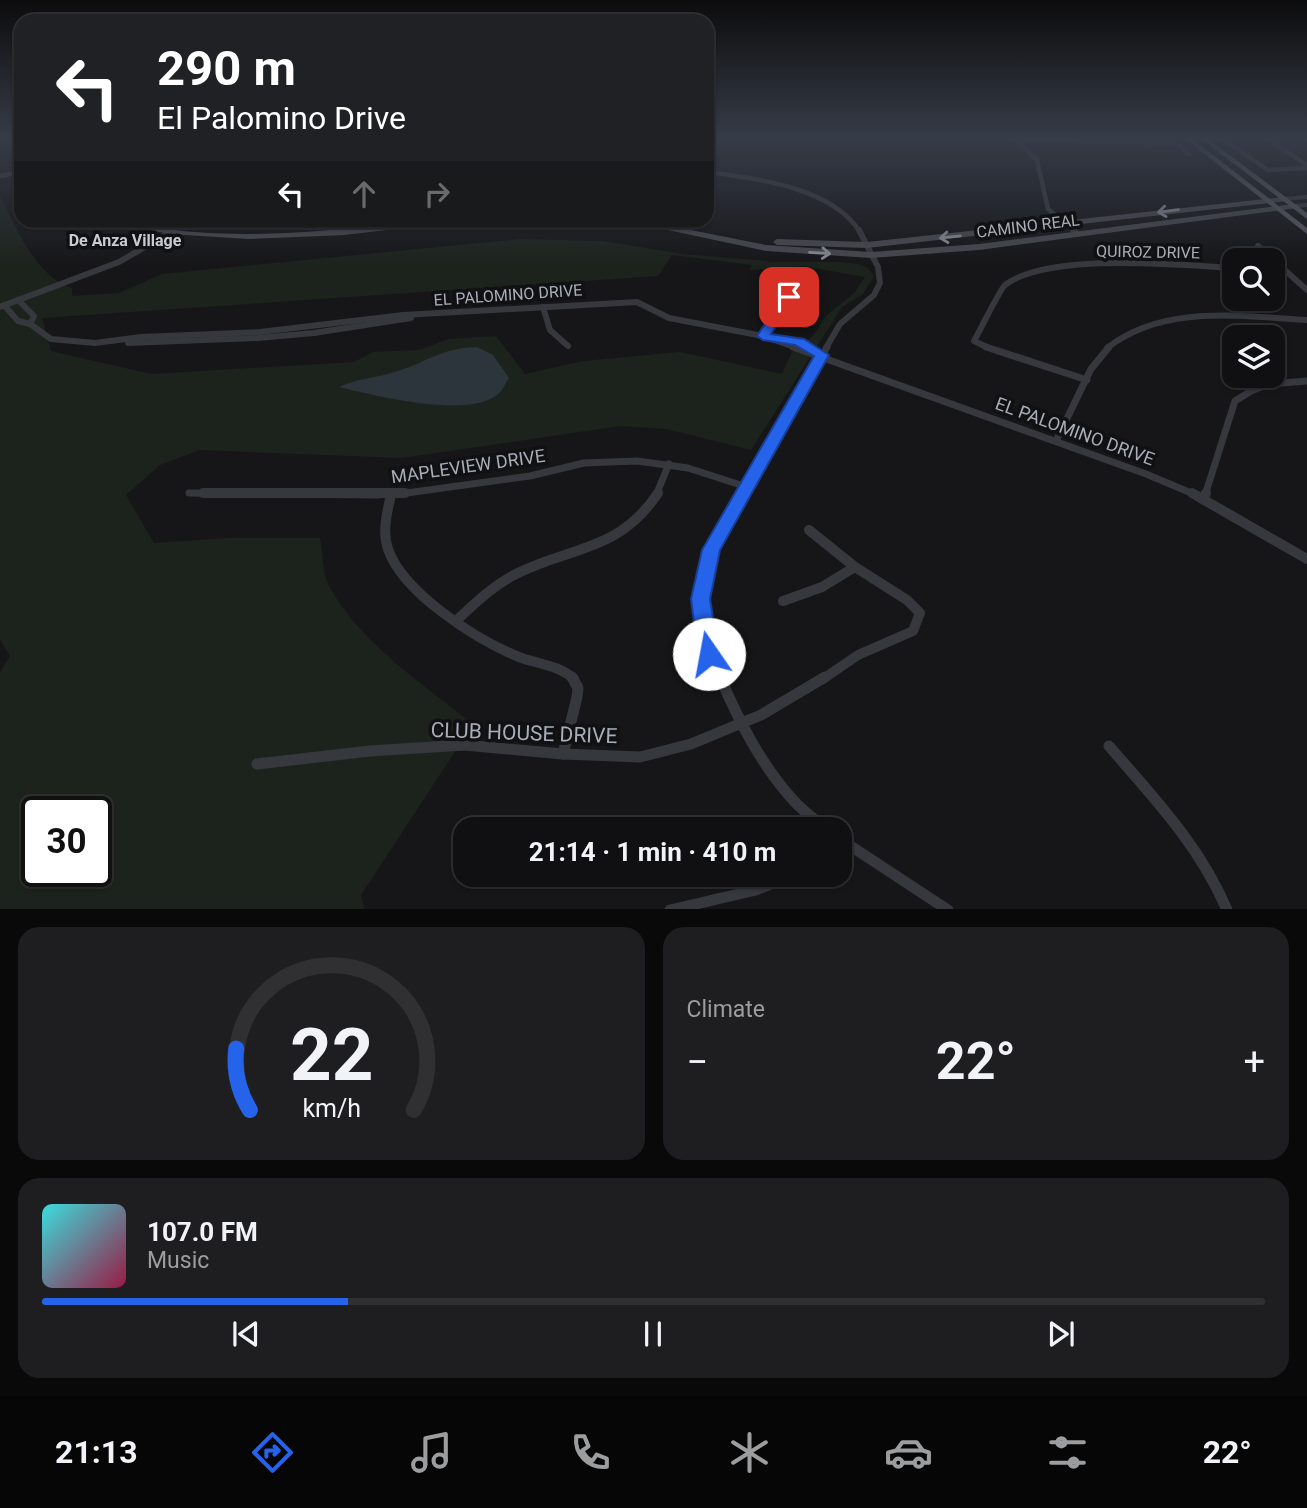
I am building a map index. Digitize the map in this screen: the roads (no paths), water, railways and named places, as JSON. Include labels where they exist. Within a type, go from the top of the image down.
[{"type":"main road","points":[[1242,180],[1307,232]]},
{"type":"main road","points":[[1259,180],[1307,217]]},
{"type":"main road","name":"CAMINO REAL","points":[[753,244],[797,242],[867,246],[1284,199]]},
{"type":"main road","name":"CAMINO REAL","points":[[668,228],[806,252],[872,255],[927,252],[1294,206]]},
{"type":"main road","points":[[151,228],[169,233],[265,238],[393,228]]},
{"type":"street","points":[[755,180],[776,184],[817,198],[850,218],[879,268],[881,281],[876,293],[846,316],[711,550],[700,599],[709,654],[744,724],[791,798],[812,817]]},
{"type":"street","points":[[1042,180],[1048,209],[1078,234]]},
{"type":"street","name":"CAMINO REAL","points":[[1284,199],[1307,197]]},
{"type":"street","name":"CAMINO REAL","points":[[1294,206],[1307,205]]},
{"type":"street","points":[[2,306],[119,262],[177,228]]},
{"type":"street","name":"QUIROZ DRIVE","points":[[1087,380],[997,352],[974,341],[988,320],[998,292],[1020,276],[1098,264],[1222,268]]},
{"type":"street","points":[[1285,271],[1307,290]]},
{"type":"street","points":[[763,336],[776,313],[806,279]]},
{"type":"street","points":[[18,300],[34,316],[30,324]]},
{"type":"street","name":"EL PALOMINO DRIVE","points":[[2,306],[16,319],[30,324],[51,339],[85,343],[137,343],[258,338],[403,321],[417,316],[637,302],[669,318],[787,342],[1056,441],[1203,498],[1307,559]]},
{"type":"street","points":[[543,307],[546,325],[554,337],[568,346]]},
{"type":"street","points":[[16,319],[32,313]]},
{"type":"street","points":[[1056,441],[1103,351],[1118,339],[1151,325],[1217,316],[1307,320]]},
{"type":"street","points":[[1203,498],[1235,401],[1254,389],[1273,383],[1307,381]]},
{"type":"street","name":"MAPLEVIEW DRIVE","points":[[189,493],[391,495],[530,476],[584,463],[637,461],[669,464],[747,487]]},
{"type":"street","points":[[457,620],[490,591],[517,574],[596,546],[629,525],[654,499],[669,464]]},
{"type":"street","points":[[391,495],[385,530],[387,549],[405,580],[457,620],[519,657],[571,675],[578,684],[563,754]]},
{"type":"street","points":[[783,601],[822,587],[855,567],[809,530]]},
{"type":"street","name":"CLUB HOUSE DRIVE","points":[[257,764],[370,751],[464,746],[640,757],[691,744],[744,724],[802,693],[858,655],[913,631],[920,613],[907,600],[855,567]]},
{"type":"street","points":[[1109,746],[1193,848],[1222,894],[1227,909]]},
{"type":"street","points":[[852,847],[948,909]]},
{"type":"street","points":[[670,909],[763,887]]},
{"type":"district","name":"De Anza Village","points":[[125,240]]}]
